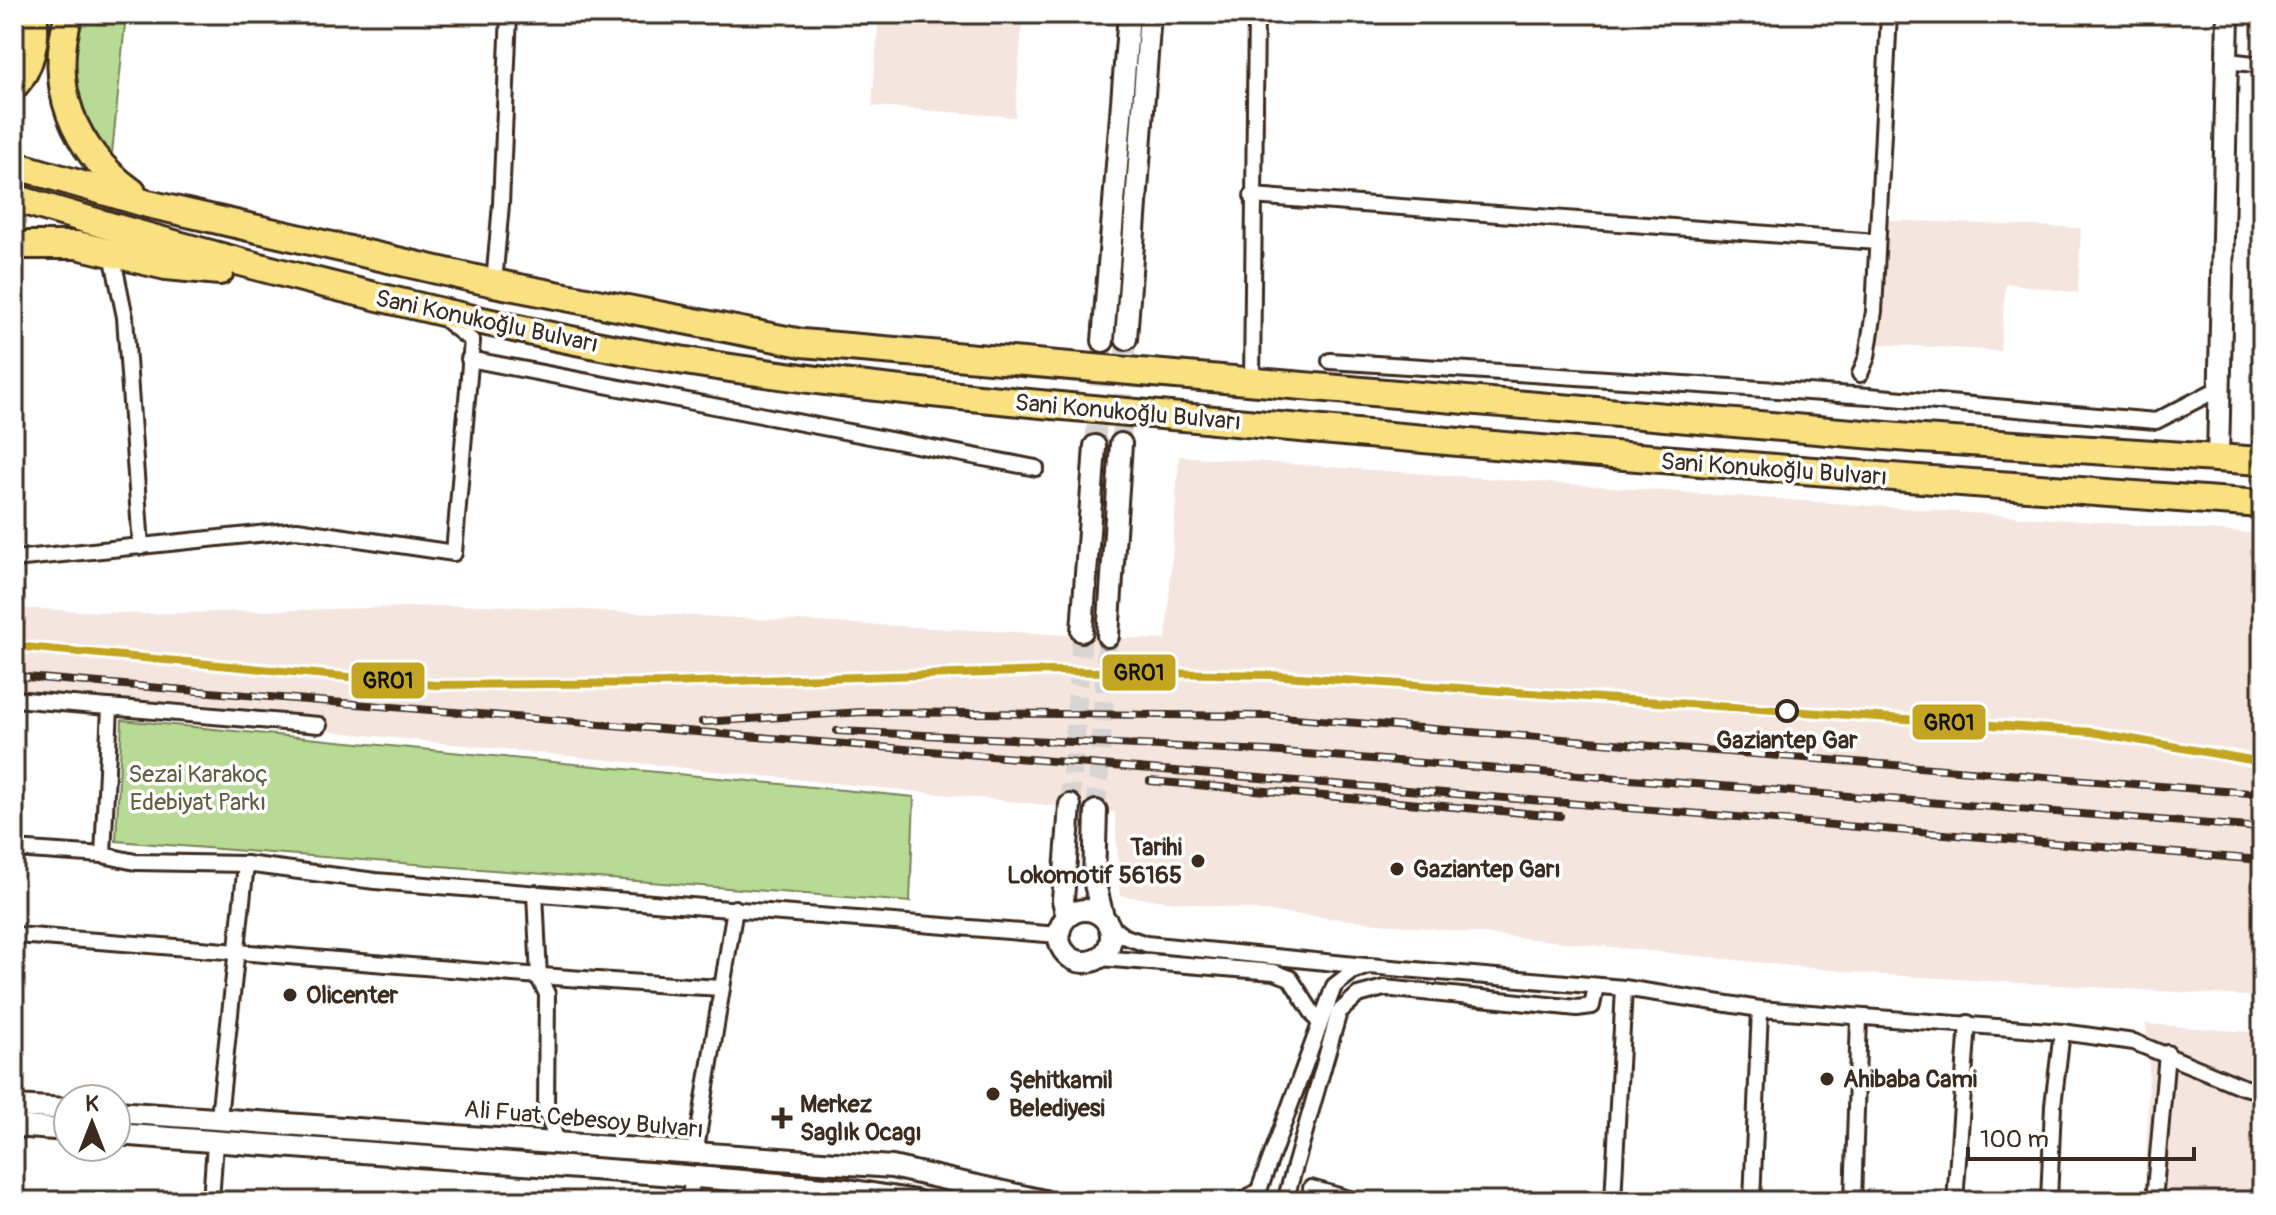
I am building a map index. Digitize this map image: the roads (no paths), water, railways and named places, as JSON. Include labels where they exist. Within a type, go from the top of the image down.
[{"type":"highway","points":[[14,86],[21,78],[32,48],[33,14]]},
{"type":"highway","points":[[69,14],[59,63],[64,99],[103,171],[148,204]]},
{"type":"highway","name":"Sani Konukoğlu Bulvarı","points":[[14,165],[148,204],[494,283],[802,343],[1906,437],[2262,461]]},
{"type":"highway","name":"Sani Konukoğlu Bulvarı","points":[[14,198],[290,277],[432,310],[603,346],[845,385],[1567,453],[2262,504]]},
{"type":"highway","points":[[14,245],[77,245],[166,266],[290,277]]},
{"type":"street","points":[[494,283],[501,204],[509,14]]},
{"type":"street","points":[[1103,341],[1129,14]]},
{"type":"street","points":[[1126,339],[1150,14]]},
{"type":"street","points":[[1252,382],[1256,14]]},
{"type":"street","points":[[1860,374],[1867,357],[1874,311],[1889,14]]},
{"type":"street","points":[[2218,458],[2228,14]]},
{"type":"street","points":[[2228,61],[2262,65]]},
{"type":"street","points":[[1252,196],[1877,242]]},
{"type":"street","points":[[112,254],[125,317],[141,547]]},
{"type":"street","points":[[14,559],[297,530],[454,553],[472,341],[432,310]]},
{"type":"street","points":[[469,359],[1036,468]]},
{"type":"street","points":[[1330,361],[1869,396],[2156,421],[2220,388]]},
{"type":"street","points":[[1108,636],[1121,444]]},
{"type":"street","points":[[1082,631],[1095,446]]},
{"type":"street","points":[[14,699],[319,725]]},
{"type":"street","points":[[103,855],[110,707]]},
{"type":"street","points":[[1070,805],[1062,949],[1075,960],[1100,958],[1274,972],[1290,978],[1319,1023]]},
{"type":"street","points":[[1096,811],[1094,880],[1110,944],[1100,958]]},
{"type":"street","points":[[14,849],[103,855],[135,862],[246,864],[375,881],[735,908],[1063,926],[1082,910],[1106,921],[1123,936],[1157,946],[1624,988],[1760,1009],[1968,1023],[2134,1042],[2167,1053],[2243,1087],[2262,1091]]},
{"type":"street","points":[[219,1117],[246,864]]},
{"type":"street","points":[[535,893],[539,978],[547,994],[546,1111],[557,1141]]},
{"type":"street","points":[[695,1155],[735,908]]},
{"type":"street","points":[[14,935],[235,949],[539,978],[722,988]]},
{"type":"street","points":[[1253,1199],[1334,986],[1352,972],[1369,966]]},
{"type":"street","points":[[1285,1201],[1339,1012],[1358,995],[1384,988],[1577,1008],[1592,1006],[1596,986]]},
{"type":"street","points":[[1613,1201],[1624,988]]},
{"type":"street","points":[[1752,1201],[1760,1009]]},
{"type":"street","points":[[1853,1201],[1859,1018]]},
{"type":"street","points":[[1955,1201],[1968,1023]]},
{"type":"street","points":[[2049,1201],[2053,1105],[2062,1032]]},
{"type":"street","points":[[2154,1201],[2167,1053]]},
{"type":"street","points":[[14,1106],[52,1108]]},
{"type":"street","name":"Ali Fuat Cebesoy Bulvarı","points":[[132,1113],[892,1167],[1044,1201]]},
{"type":"street","points":[[14,1126],[52,1129]]},
{"type":"street","points":[[132,1135],[693,1177],[916,1201]]},
{"type":"street","points":[[211,1201],[215,1143]]},
{"type":"street","points":[[689,1201],[693,1177]]},
{"type":"street","points":[[1311,1188],[1357,1201]]},
{"type":"tunnel","points":[[1121,444],[1126,339]]},
{"type":"tunnel","points":[[1095,446],[1103,341]]},
{"type":"tunnel","points":[[1070,805],[1082,631]]},
{"type":"tunnel","points":[[1096,811],[1108,636]]},
{"type":"railway","points":[[14,676],[2262,860]]},
{"type":"railway","points":[[702,722],[863,712],[1269,716],[2262,794]]},
{"type":"railway","points":[[837,731],[1268,751],[2262,828]]},
{"type":"railway","points":[[1150,781],[1560,816]]},
{"type":"place","name":"Gaziantep Gar","points":[[1787,711]]},
{"type":"place","name":"Tarihi Lokomotif 56165","points":[[1198,861]]},
{"type":"place","name":"Gaziantep Garı","points":[[1397,869]]},
{"type":"place","name":"Olicenter","points":[[290,995]]},
{"type":"place","name":"Ahibaba Cami","points":[[1827,1079]]},
{"type":"place","name":"Şehitkamil Belediyesi","points":[[993,1094]]},
{"type":"place","name":"Merkez Saglık Ocagı","points":[[782,1118]]},
{"type":"park label","name":"Sezai Karakoç Edebiyat Parkı","points":[[198,788]]}]
